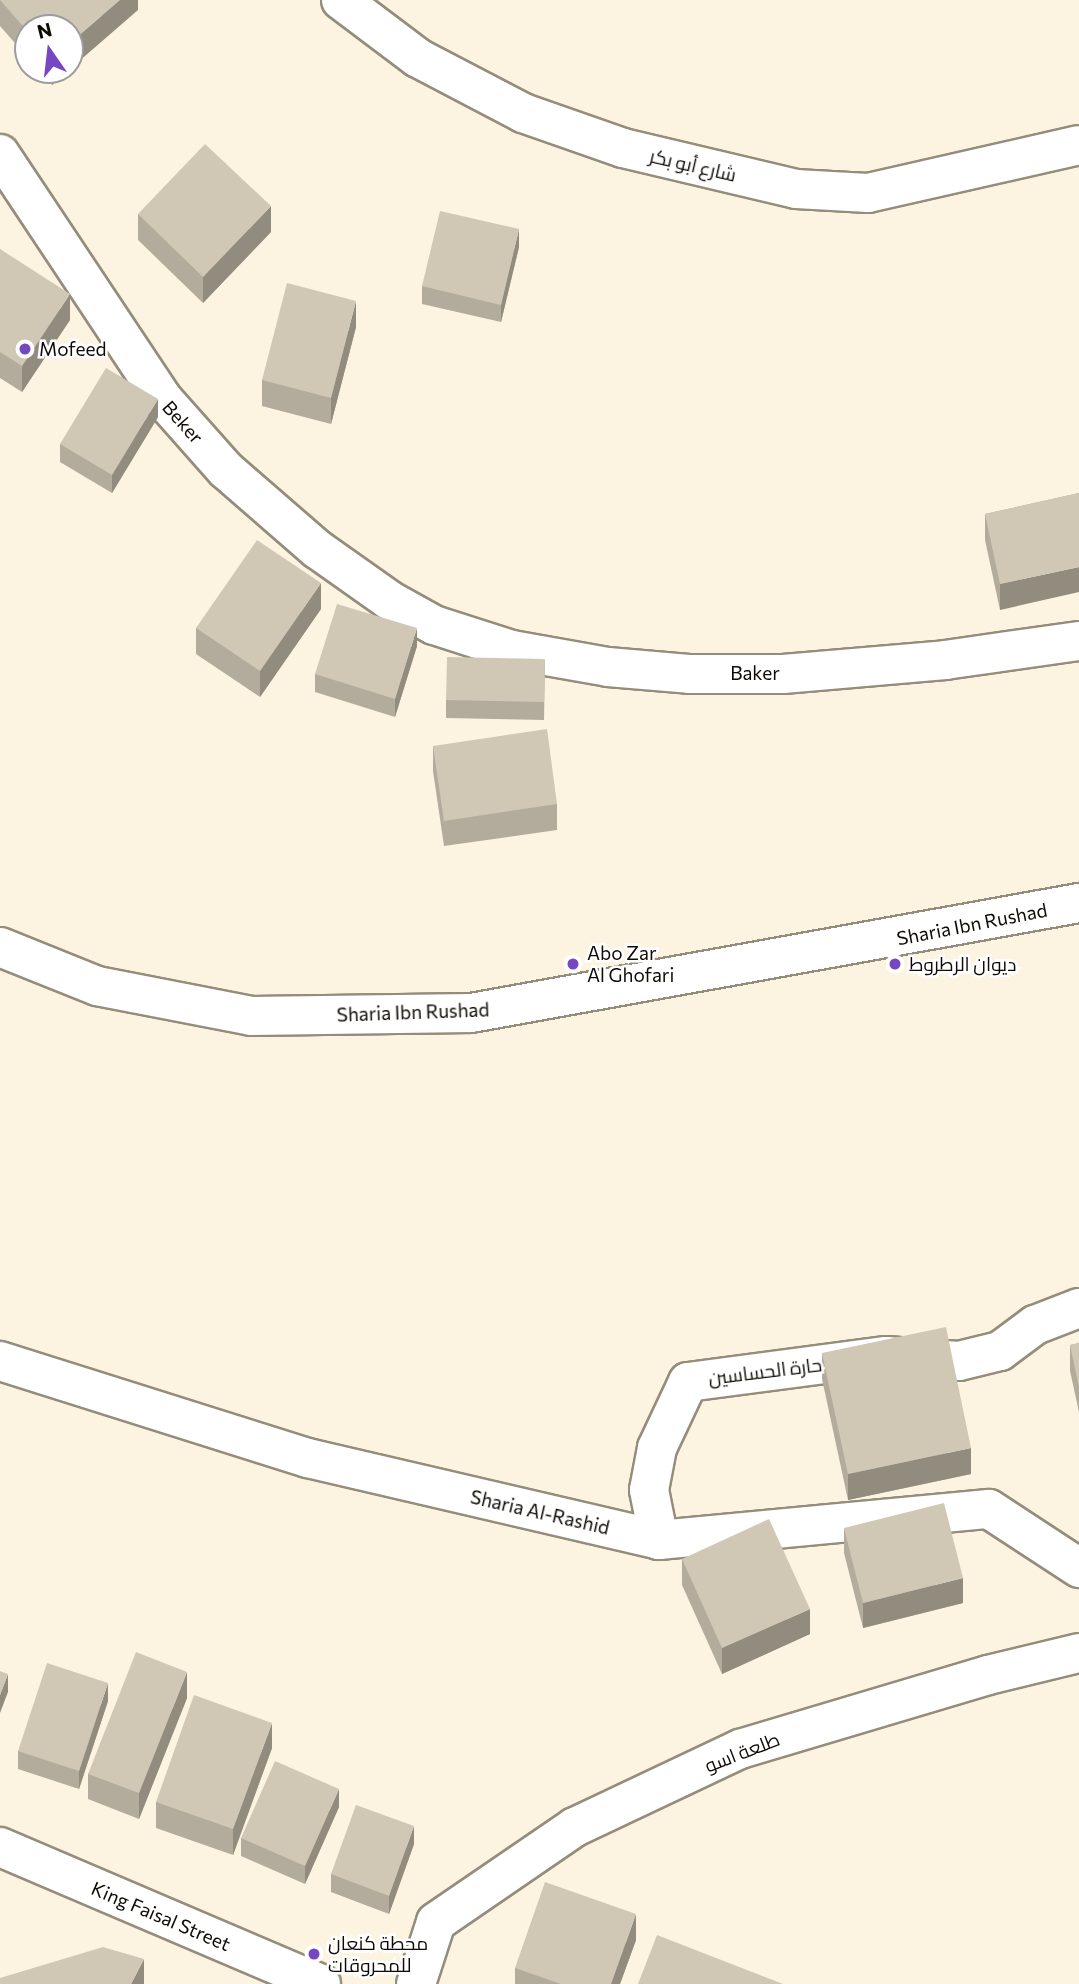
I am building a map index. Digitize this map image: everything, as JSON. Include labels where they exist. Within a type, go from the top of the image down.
[{"type":"street","name":"شارع أبو بكر","points":[[341,0],[418,58],[523,113],[623,148],[796,189],[868,192],[1079,145]]},
{"type":"street","name":"Baker","points":[[0,154],[162,398],[226,470],[317,549],[389,600],[435,625],[512,650],[608,667],[690,674],[837,669],[1079,641]]},
{"type":"street","name":"Sharia Ibn Rushad","points":[[0,947],[97,986],[251,1016],[471,1013],[1079,903]]},
{"type":"street","name":"حارة الحساسين","points":[[659,1540],[649,1490],[657,1448],[688,1382],[886,1356],[960,1361],[1000,1351],[1035,1325],[1079,1308]]},
{"type":"street","name":"Sharia Al-Rashid","points":[[0,1362],[307,1458],[659,1540],[989,1509],[1079,1568]]},
{"type":"street","name":"طلعة اسو","points":[[416,1984],[436,1922],[575,1827],[740,1749],[988,1675],[1079,1653]]},
{"type":"street","name":"King Faisal Street","points":[[0,1847],[321,1984]]},
{"type":"building","points":[[0,0],[120,0],[84,31],[84,14],[14,16]]},
{"type":"building","points":[[205,144],[271,206],[203,277],[138,214]]},
{"type":"building","points":[[440,211],[519,229],[501,305],[422,286]]},
{"type":"building","name":"Mofeed","points":[[0,249],[70,294],[22,366],[0,352]]},
{"type":"building","points":[[287,283],[356,301],[331,398],[262,380]]},
{"type":"building","points":[[106,368],[158,399],[112,475],[60,444]]},
{"type":"building","points":[[1079,493],[1079,567],[1000,584],[985,514]]},
{"type":"building","points":[[257,540],[321,583],[260,671],[196,628]]},
{"type":"building","points":[[337,604],[417,628],[395,699],[315,674]]},
{"type":"building","points":[[447,657],[545,659],[544,702],[446,700]]},
{"type":"building","points":[[547,729],[557,804],[444,821],[433,746]]},
{"type":"building","points":[[946,1327],[971,1448],[848,1474],[822,1353]]},
{"type":"building","points":[[1079,1343],[1079,1387],[1070,1345]]},
{"type":"building","points":[[944,1503],[963,1578],[863,1603],[844,1528]]},
{"type":"building","points":[[769,1519],[810,1609],[722,1648],[682,1559]]},
{"type":"building","points":[[136,1652],[187,1672],[139,1793],[88,1774]]},
{"type":"building","points":[[47,1663],[108,1683],[79,1771],[18,1751]]},
{"type":"building","points":[[0,1671],[8,1674],[0,1695]]},
{"type":"building","points":[[194,1695],[272,1723],[233,1829],[156,1802]]},
{"type":"building","points":[[275,1761],[339,1789],[305,1866],[241,1838]]},
{"type":"building","points":[[356,1805],[414,1826],[389,1896],[331,1874]]},
{"type":"building","points":[[545,1882],[636,1914],[611,1984],[561,1984],[515,1968]]},
{"type":"building","points":[[657,1935],[783,1984],[638,1984]]},
{"type":"building","points":[[103,1947],[144,1959],[131,1984],[0,1984],[0,1978]]},
{"type":"place","name":"Mofeed","points":[[25,349]]},
{"type":"place","name":"Abo Zar Al Ghofari","points":[[573,964]]},
{"type":"place","name":"ديوان الرطروط","points":[[895,964]]},
{"type":"place","name":"محطة كنعان للمحروقات","points":[[314,1954]]}]
